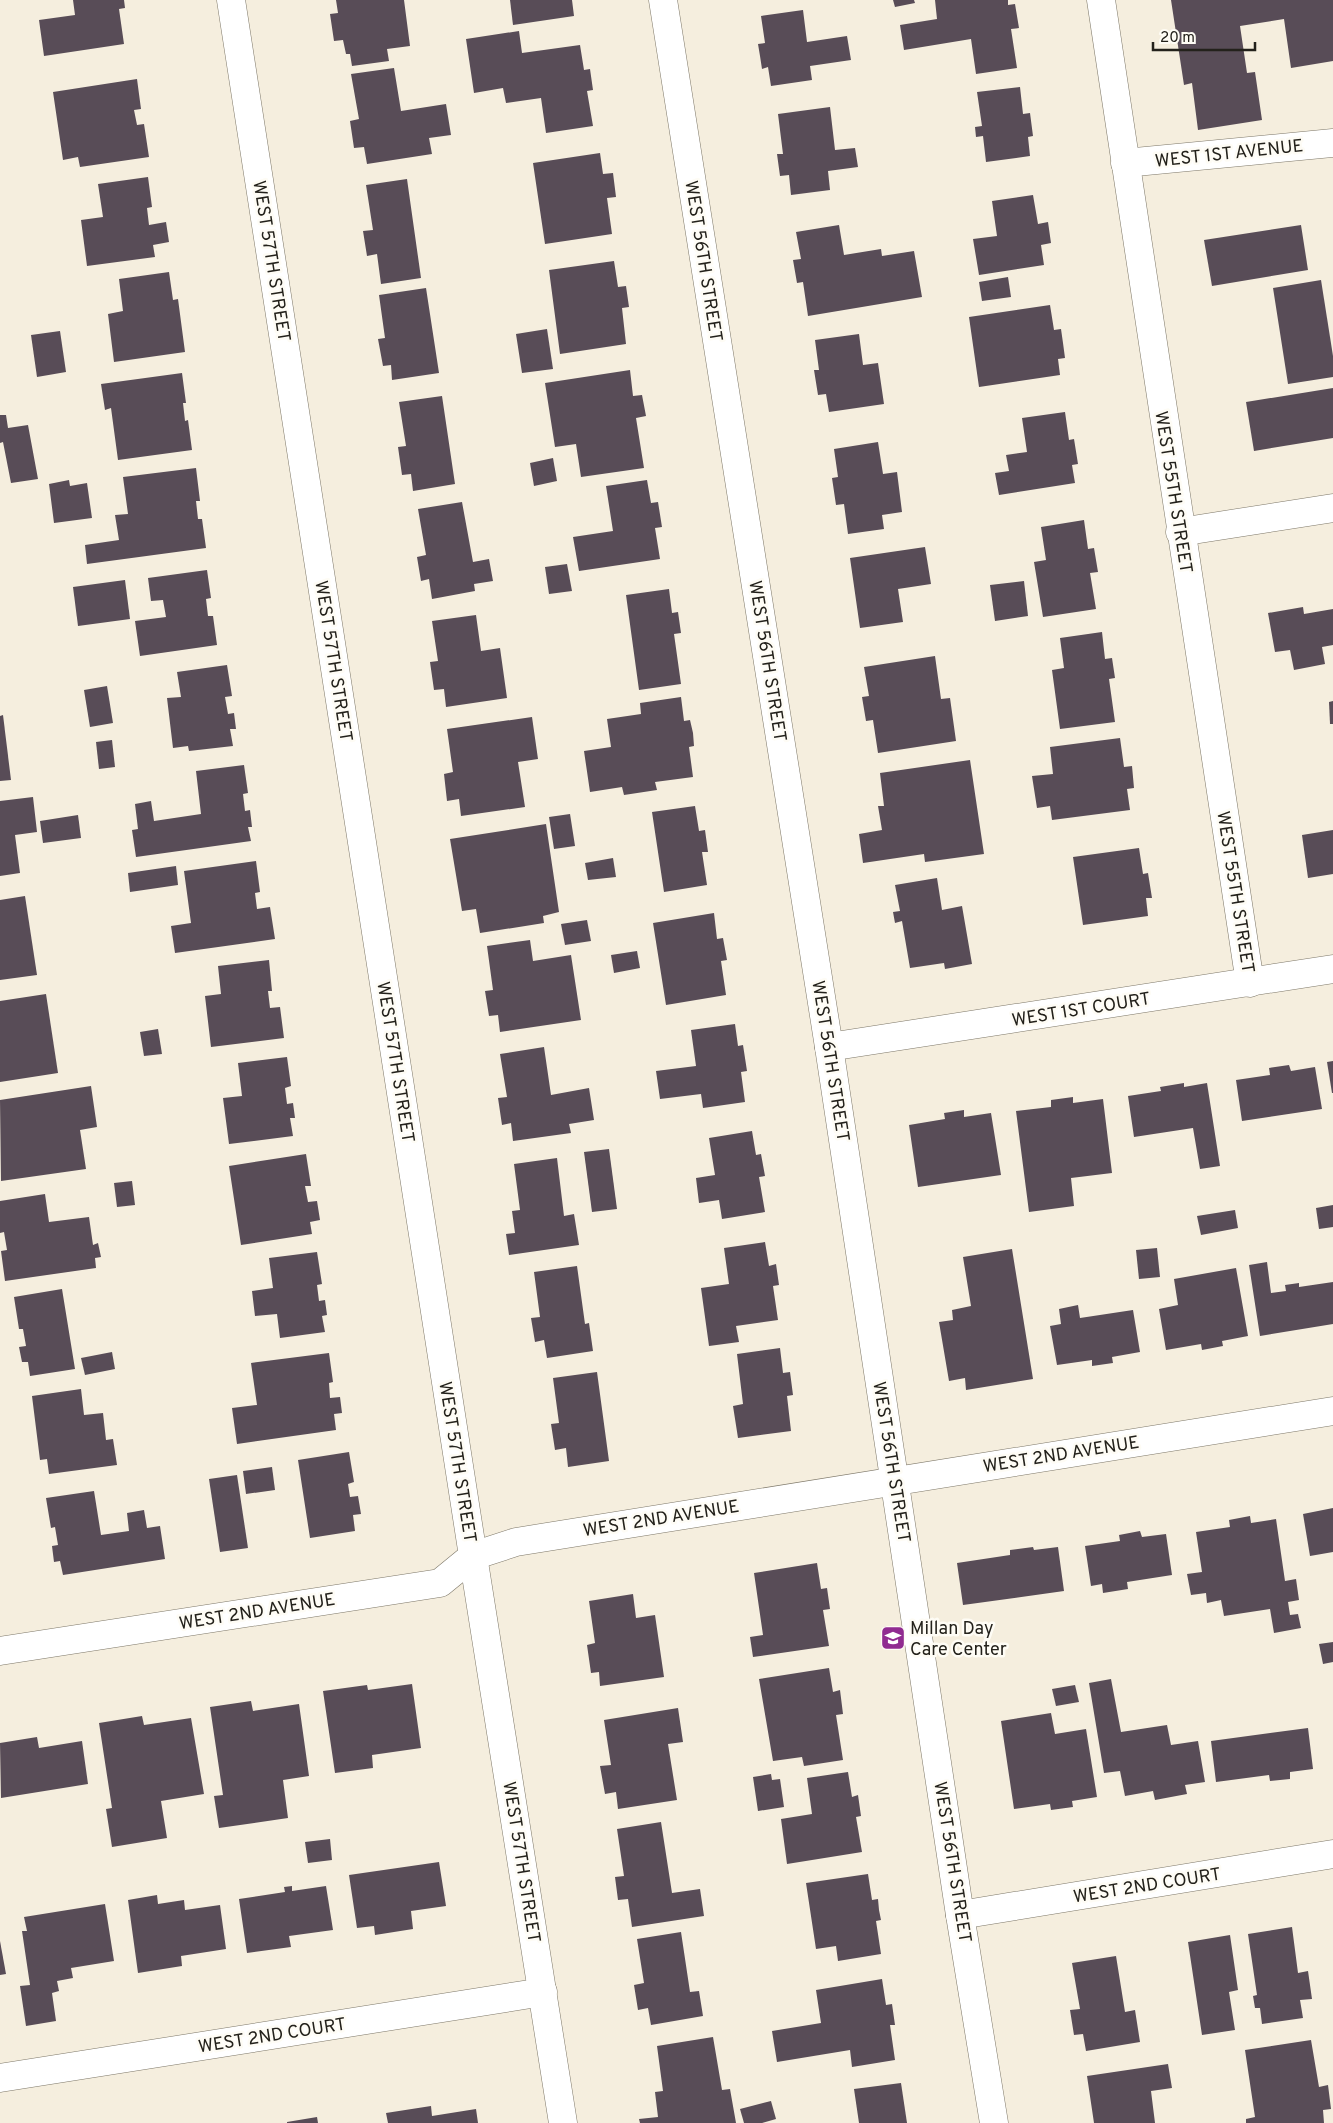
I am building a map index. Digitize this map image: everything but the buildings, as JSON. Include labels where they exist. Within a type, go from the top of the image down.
[{"type":"street","name":"WEST 57TH STREET","points":[[231,0],[472,1556],[563,2123]]},
{"type":"street","name":"WEST 56TH STREET","points":[[663,0],[829,1047],[960,1915],[994,2123]]},
{"type":"street","name":"WEST 55TH STREET","points":[[1101,0],[1180,532],[1250,983]]},
{"type":"street","name":"WEST 1ST AVENUE","points":[[1125,163],[1333,143]]},
{"type":"street","points":[[1180,532],[1333,508]]},
{"type":"street","name":"WEST 1ST COURT","points":[[829,1047],[1333,969]]},
{"type":"street","name":"WEST 2ND AVENUE","points":[[0,1651],[440,1583],[472,1556],[516,1542],[1333,1411]]},
{"type":"street","name":"WEST 2ND COURT","points":[[960,1915],[1333,1854]]},
{"type":"street","name":"WEST 2ND COURT","points":[[0,2078],[543,1992]]},
{"type":"place","name":"Millan Day Care Center","points":[[893,1638]]}]
